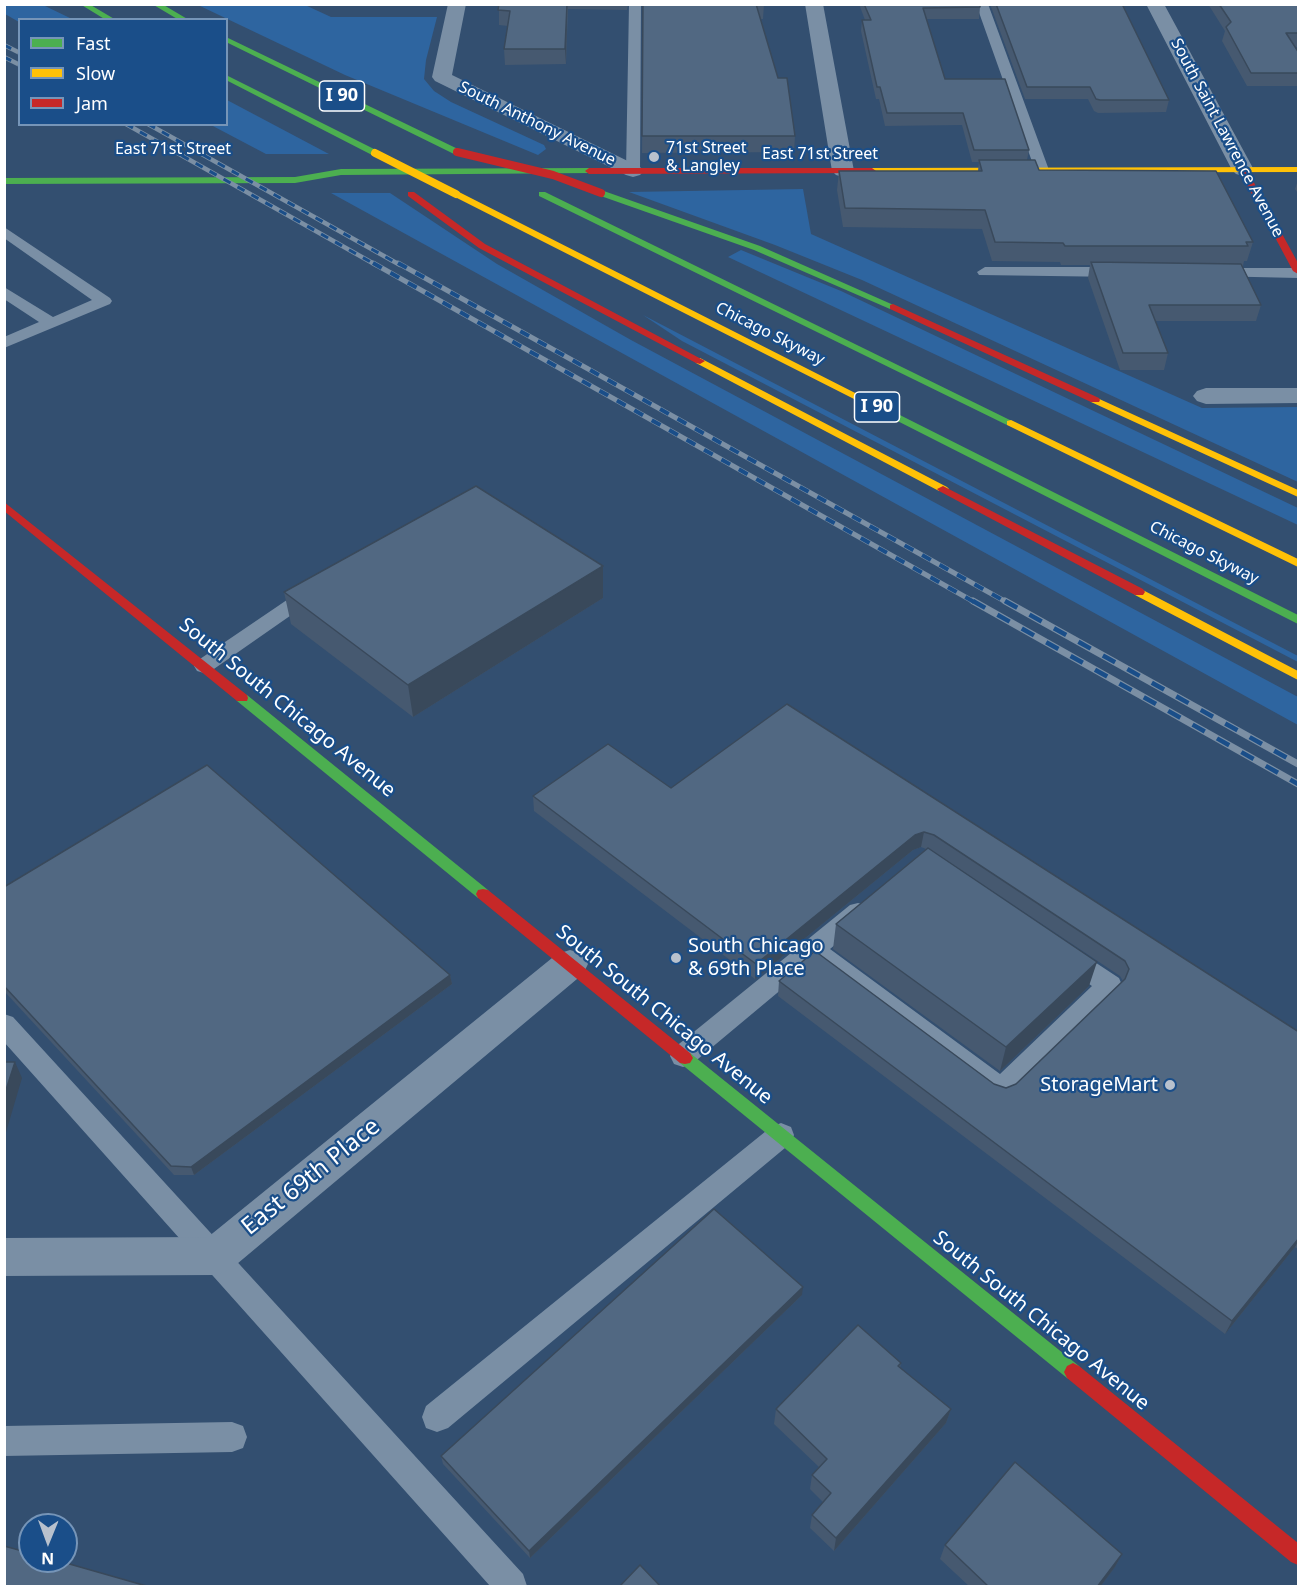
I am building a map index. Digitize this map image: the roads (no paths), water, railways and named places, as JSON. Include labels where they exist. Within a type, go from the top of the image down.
[{"type":"main road","points":[[83,4],[109,18]]},
{"type":"main road","points":[[155,4],[182,18]]},
{"type":"main road","name":"Chicago Skyway","points":[[228,40],[1299,563]]},
{"type":"main road","name":"Chicago Skyway","points":[[228,78],[1299,620]]},
{"type":"main road","points":[[457,152],[553,175],[757,248],[884,303],[1299,494]]},
{"type":"main road","points":[[375,153],[411,194],[482,246],[1299,676]]},
{"type":"main road","name":"East 71st Street","points":[[298,165],[341,172],[1299,170]]},
{"type":"main road","name":"South Saint Lawrence Avenue","points":[[1244,170],[1299,272]]},
{"type":"main road","name":"East 71st Street","points":[[4,181],[295,180],[341,172]]},
{"type":"main road","name":"South South Chicago Avenue","points":[[4,505],[1299,1555]]},
{"type":"street","name":"South Anthony Avenue","points":[[457,4],[442,77],[633,171]]},
{"type":"street","points":[[814,4],[843,171]]},
{"type":"street","name":"South Saint Lawrence Avenue","points":[[1155,4],[1244,170]]},
{"type":"street","points":[[1206,396],[1299,396]]},
{"type":"street","name":"East 69th Place","points":[[216,1256],[570,964]]},
{"type":"street","points":[[4,1257],[216,1256]]},
{"type":"lane","points":[[633,171],[635,4]]},
{"type":"lane","points":[[982,4],[1042,170]]},
{"type":"lane","points":[[4,231],[104,301],[4,343]]},
{"type":"lane","points":[[985,272],[1141,273]]},
{"type":"lane","points":[[1201,273],[1299,272]]},
{"type":"lane","points":[[4,292],[51,323]]},
{"type":"lane","points":[[204,666],[327,581]]},
{"type":"lane","points":[[683,1056],[876,896]]},
{"type":"lane","points":[[812,949],[1001,1089],[1110,985],[1050,945]]},
{"type":"lane","points":[[4,1024],[216,1256],[511,1587]]},
{"type":"lane","points":[[437,1417],[781,1135]]},
{"type":"lane","points":[[4,1442],[232,1437]]},
{"type":"railway","points":[[4,45],[18,52]]},
{"type":"railway","points":[[4,57],[18,64]]},
{"type":"railway","points":[[130,126],[376,265]]},
{"type":"railway","points":[[152,126],[400,265]]},
{"type":"railway","points":[[373,263],[976,603]]},
{"type":"railway","points":[[398,263],[1008,603]]},
{"type":"railway","points":[[973,601],[1298,784]]},
{"type":"railway","points":[[1005,601],[1298,764]]},
{"type":"place","name":"71st Street & Langley","points":[[654,157]]},
{"type":"place","name":"South Chicago & 69th Place","points":[[676,958]]},
{"type":"place","name":"StorageMart","points":[[1170,1085]]}]
